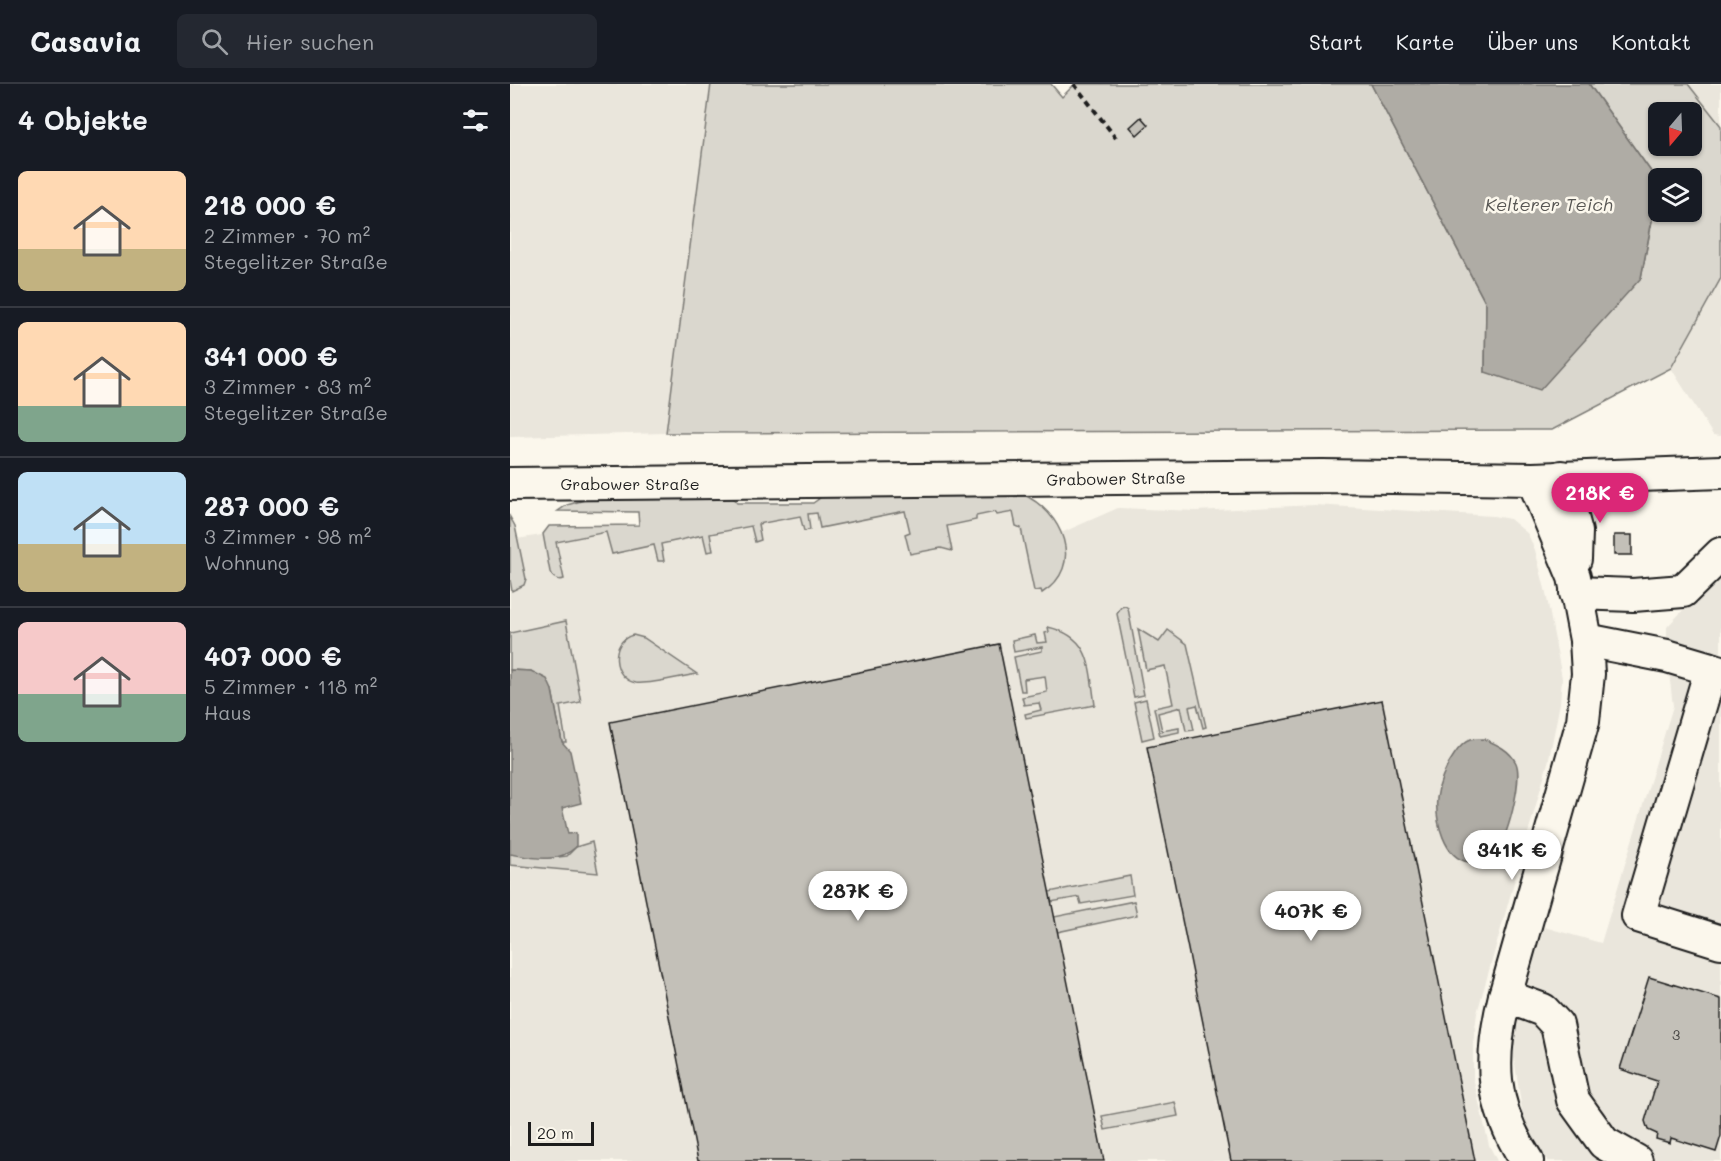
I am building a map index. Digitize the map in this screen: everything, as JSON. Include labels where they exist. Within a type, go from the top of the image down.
[{"type":"street","name":"Grabower Straße","points":[[510,484],[1322,476],[1547,478],[1721,472]]},
{"type":"street","points":[[1527,1161],[1514,1141],[1502,1111],[1496,1083],[1494,1053],[1505,996],[1583,721],[1588,674],[1586,640],[1575,585],[1547,478]]},
{"type":"street","points":[[1575,585],[1633,595],[1683,591],[1721,555]]},
{"type":"street","points":[[1586,640],[1667,656],[1716,670],[1638,916],[1721,942]]},
{"type":"street","points":[[1505,996],[1543,1010],[1557,1025],[1573,1100],[1604,1143],[1636,1161]]},
{"type":"path","points":[[1074,84],[1116,138]]},
{"type":"shaded area","points":[[510,84],[711,84],[666,433],[510,437]]},
{"type":"shaded area","points":[[711,84],[1051,84],[1062,97],[1075,84],[1371,84],[1486,304],[1485,372],[1641,278],[1652,222],[1702,222],[1702,168],[1648,168],[1589,84],[1688,84],[1721,126],[1721,278],[1671,368],[1552,430],[666,433]]},
{"type":"shaded area","points":[[1688,84],[1721,84],[1721,126]]},
{"type":"shaded area","points":[[1721,278],[1721,436],[1713,435],[1671,368]]},
{"type":"shaded area","points":[[729,494],[737,503],[813,503],[823,496],[1022,494],[1036,502],[1058,526],[1066,554],[1063,569],[1055,582],[1042,593],[1041,590],[1034,591],[1021,528],[1016,526],[1013,512],[997,515],[995,512],[976,516],[976,520],[947,526],[952,551],[941,548],[910,554],[905,534],[910,532],[905,511],[820,528],[817,513],[808,514],[810,530],[804,531],[800,516],[758,524],[761,540],[755,542],[751,526],[710,534],[713,551],[707,552],[703,535],[661,544],[664,561],[658,561],[654,545],[612,554],[606,532],[556,542],[564,579],[556,579],[550,572],[543,534],[549,526],[639,525],[638,512],[558,511],[567,505],[599,496]]},
{"type":"shaded area","points":[[1315,505],[1510,519],[1528,534],[1535,550],[1546,593],[1562,678],[1560,703],[1549,759],[1477,1013],[1473,1045],[1473,1077],[1489,1145],[1497,1161],[510,1161],[510,528],[517,539],[590,527],[644,525],[651,513],[1021,511],[1027,548],[1118,508],[1196,511]]},
{"type":"shaded area","points":[[510,517],[515,526],[526,579],[524,585],[512,591],[510,580]]},
{"type":"shaded area","points":[[1721,570],[1721,1161],[1548,1161],[1526,1137],[1511,1038],[1544,927],[1601,943],[1673,706],[1667,656],[1667,627]]},
{"type":"shaded area","points":[[1121,607],[1128,608],[1144,695],[1134,697],[1117,614]]},
{"type":"shaded area","points":[[566,621],[581,702],[560,706],[566,742],[562,742],[552,690],[531,671],[510,670],[510,633]]},
{"type":"shaded area","points":[[1048,627],[1073,638],[1081,646],[1089,666],[1095,705],[1026,718],[1025,714],[1041,710],[1039,703],[1024,705],[1022,697],[1047,692],[1045,676],[1024,679],[1025,691],[1021,691],[1014,657],[1042,651],[1042,647],[1014,652],[1012,640],[1035,635],[1037,643],[1047,642],[1045,633],[1049,632]]},
{"type":"shaded area","points":[[1138,629],[1159,642],[1168,630],[1187,644],[1206,727],[1203,728],[1197,705],[1189,707],[1194,730],[1186,731],[1181,707],[1158,713],[1162,731],[1179,728],[1179,732],[1160,736],[1154,708],[1173,704],[1165,666],[1146,670]]},
{"type":"shaded area","points":[[633,635],[644,638],[697,674],[649,683],[636,683],[628,680],[622,675],[616,660],[620,644]]},
{"type":"shaded area","points":[[1146,699],[1154,737],[1142,740],[1134,702]]},
{"type":"shaded area","points":[[592,842],[598,873],[510,865],[510,854],[549,858],[567,856],[576,847]]},
{"type":"shaded area","points":[[1130,876],[1133,895],[1081,904],[1079,897],[1051,902],[1049,892]]},
{"type":"shaded area","points":[[1134,901],[1137,915],[1057,932],[1054,917]]},
{"type":"shaded area","points":[[1175,1102],[1178,1116],[1105,1130],[1102,1116]]},
{"type":"water","name":"Kelterer Teich","points":[[1371,84],[1589,84],[1648,168],[1648,222],[1652,222],[1641,278],[1540,390],[1485,372],[1486,304]]},
{"type":"water","points":[[510,670],[531,671],[547,679],[552,690],[562,742],[570,751],[581,803],[562,808],[568,834],[576,833],[576,847],[561,856],[545,858],[510,854]]},
{"type":"water","points":[[1484,739],[1510,754],[1516,763],[1518,771],[1516,796],[1509,825],[1499,848],[1488,859],[1472,863],[1460,859],[1447,846],[1440,827],[1437,798],[1445,770],[1459,748],[1470,740]]},
{"type":"building","points":[[1141,117],[1148,125],[1137,135],[1130,127]]},
{"type":"building","points":[[1614,535],[1632,535],[1632,555],[1614,555]]},
{"type":"building","points":[[999,644],[1104,1161],[698,1161],[610,722]]},
{"type":"building","points":[[1382,700],[1475,1161],[1231,1161],[1147,747]]},
{"type":"building","points":[[1649,977],[1721,999],[1721,1136],[1716,1152],[1671,1138],[1670,1143],[1656,1139],[1657,1134],[1648,1130],[1645,1121],[1657,1081],[1620,1069]]}]
